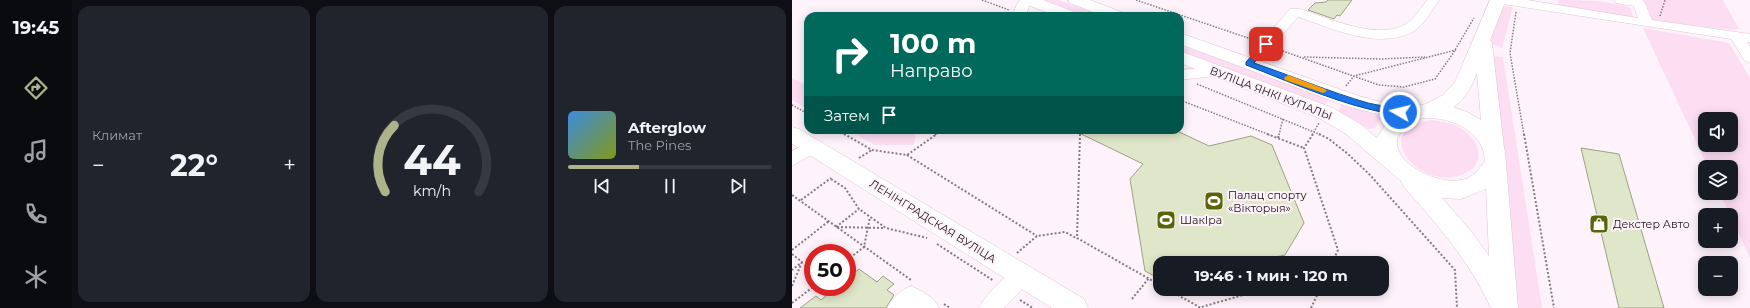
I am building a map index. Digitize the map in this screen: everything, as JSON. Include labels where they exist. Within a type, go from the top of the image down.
[{"type":"main road","points":[[1076,0],[1108,12]]},
{"type":"main road","points":[[1498,0],[1468,75],[1457,94],[1450,100],[1401,118],[1392,127],[1387,138],[1388,152],[1475,253],[1504,308]]},
{"type":"main road","points":[[1022,9],[1043,12]]},
{"type":"main road","points":[[1484,36],[1484,56],[1495,158],[1504,308]]},
{"type":"main road","name":"ВУЛІЦА ЯНКІ КУПАЛЫ","points":[[1184,40],[1368,106],[1385,110],[1422,111]]},
{"type":"main road","name":"ВУЛІЦА ЯНКІ КУПАЛЫ","points":[[1184,59],[1326,113],[1340,120],[1366,139],[1402,170]]},
{"type":"main road","points":[[1402,170],[1427,186],[1438,189],[1454,190],[1469,188],[1482,183],[1490,174],[1495,158],[1489,138],[1478,127],[1458,116],[1447,113],[1422,111]]},
{"type":"main road","name":"ЛЕНІНГРАДСКАЯ ВУЛІЦА","points":[[799,147],[1022,275],[1075,308]]},
{"type":"lane","points":[[1249,64],[1296,12],[1350,29],[1371,33],[1390,34],[1401,32],[1414,24],[1423,15],[1433,0]]},
{"type":"lane","points":[[1503,0],[1542,3],[1653,24],[1743,37],[1750,58]]},
{"type":"lane","points":[[1620,0],[1639,2],[1653,24]]},
{"type":"lane","points":[[1184,75],[1217,72]]},
{"type":"lane","points":[[990,308],[1022,275]]},
{"type":"lane","points":[[898,308],[911,296],[936,306]]},
{"type":"path","points":[[982,0],[1022,9]]},
{"type":"path","points":[[1136,0],[1171,12]]},
{"type":"path","points":[[1653,24],[1660,14],[1665,0]]},
{"type":"path","points":[[1518,2],[1510,53],[1554,308]]},
{"type":"path","points":[[1184,16],[1379,85],[1404,87],[1435,79],[1456,50],[1478,12]]},
{"type":"path","points":[[1354,76],[1456,50]]},
{"type":"path","points":[[1300,57],[1381,59],[1430,56]]},
{"type":"path","points":[[1195,83],[1314,130],[1329,139],[1370,175],[1455,270],[1456,308]]},
{"type":"path","points":[[1184,102],[1304,148]]},
{"type":"path","points":[[792,105],[804,112]]},
{"type":"path","points":[[1278,138],[1283,118]]},
{"type":"path","points":[[1314,130],[1304,148],[1338,250],[1335,256]]},
{"type":"path","points":[[843,134],[872,150],[907,155],[1036,236]]},
{"type":"path","points":[[907,155],[936,134]]},
{"type":"path","points":[[1080,134],[1077,238],[1153,281]]},
{"type":"path","points":[[831,178],[845,188],[859,210],[886,228]]},
{"type":"path","points":[[792,194],[913,282]]},
{"type":"path","points":[[836,227],[859,210]]},
{"type":"path","points":[[856,253],[864,247],[870,217]]},
{"type":"path","points":[[792,250],[829,221]]},
{"type":"path","points":[[836,227],[886,228],[926,237],[991,279]]},
{"type":"path","points":[[792,254],[802,262]]},
{"type":"path","points":[[792,270],[802,262]]},
{"type":"path","points":[[792,286],[802,262]]},
{"type":"path","points":[[1132,299],[1148,278]]},
{"type":"path","points":[[792,303],[804,294]]},
{"type":"path","points":[[1179,296],[1200,308],[1240,296]]},
{"type":"path","points":[[1311,308],[1317,296]]},
{"type":"path","points":[[936,306],[950,308]]},
{"type":"shaded area","points":[[1044,0],[1059,0],[1091,12],[1076,12]]},
{"type":"shaded area","points":[[1558,0],[1596,1],[1623,5],[1631,8],[1633,18],[1559,6]]},
{"type":"shaded area","points":[[1644,0],[1723,0],[1739,29],[1731,30],[1650,20]]},
{"type":"shaded area","points":[[1502,6],[1513,7],[1502,48],[1490,43]]},
{"type":"shaded area","points":[[1643,28],[1729,43],[1750,78],[1750,258],[1738,232],[1738,208],[1727,208],[1723,200],[1738,200],[1738,160],[1705,160],[1701,152],[1738,152],[1738,112],[1698,112],[1698,146]]},
{"type":"shaded area","points":[[1184,46],[1329,99],[1324,106],[1184,53]]},
{"type":"shaded area","points":[[1490,56],[1503,57],[1542,308],[1518,308]]},
{"type":"shaded area","points":[[792,78],[804,84],[804,107],[792,100]]},
{"type":"shaded area","points":[[1342,104],[1378,115],[1381,118],[1375,128],[1369,129],[1351,118],[1337,112]]},
{"type":"shaded area","points":[[1431,120],[1455,125],[1471,136],[1476,144],[1478,159],[1475,166],[1468,172],[1458,176],[1443,177],[1428,174],[1415,166],[1406,156],[1401,145],[1403,134],[1413,125]]},
{"type":"shaded area","points":[[854,134],[915,134],[914,145],[875,145]]},
{"type":"building","points":[[1328,0],[1352,0],[1340,16],[1337,15],[1334,19],[1308,10],[1315,3],[1326,2]]},
{"type":"building","name":"Палац спорту «Вікторыя»","points":[[1081,134],[1184,134],[1209,146],[1251,136],[1272,145],[1304,223],[1285,255],[1153,256],[1153,275],[1145,271],[1130,179],[1143,164]]},
{"type":"building","points":[[1581,148],[1619,154],[1664,308],[1619,308]]},
{"type":"building","points":[[859,269],[877,282],[883,276],[894,284],[887,290],[894,295],[886,308],[800,308],[816,296],[821,300],[826,296],[856,296],[856,272]]},
{"type":"slow traffic","points":[[1288,78],[1323,91]]},
{"type":"place","name":"Палац спорту «Вікторыя»","points":[[1214,201]]},
{"type":"place","name":"ШакІра","points":[[1166,220]]},
{"type":"place","name":"Декстер Авто","points":[[1599,224]]},
{"type":"route","points":[[1266,44],[1249,64],[1368,106],[1400,112]]}]
